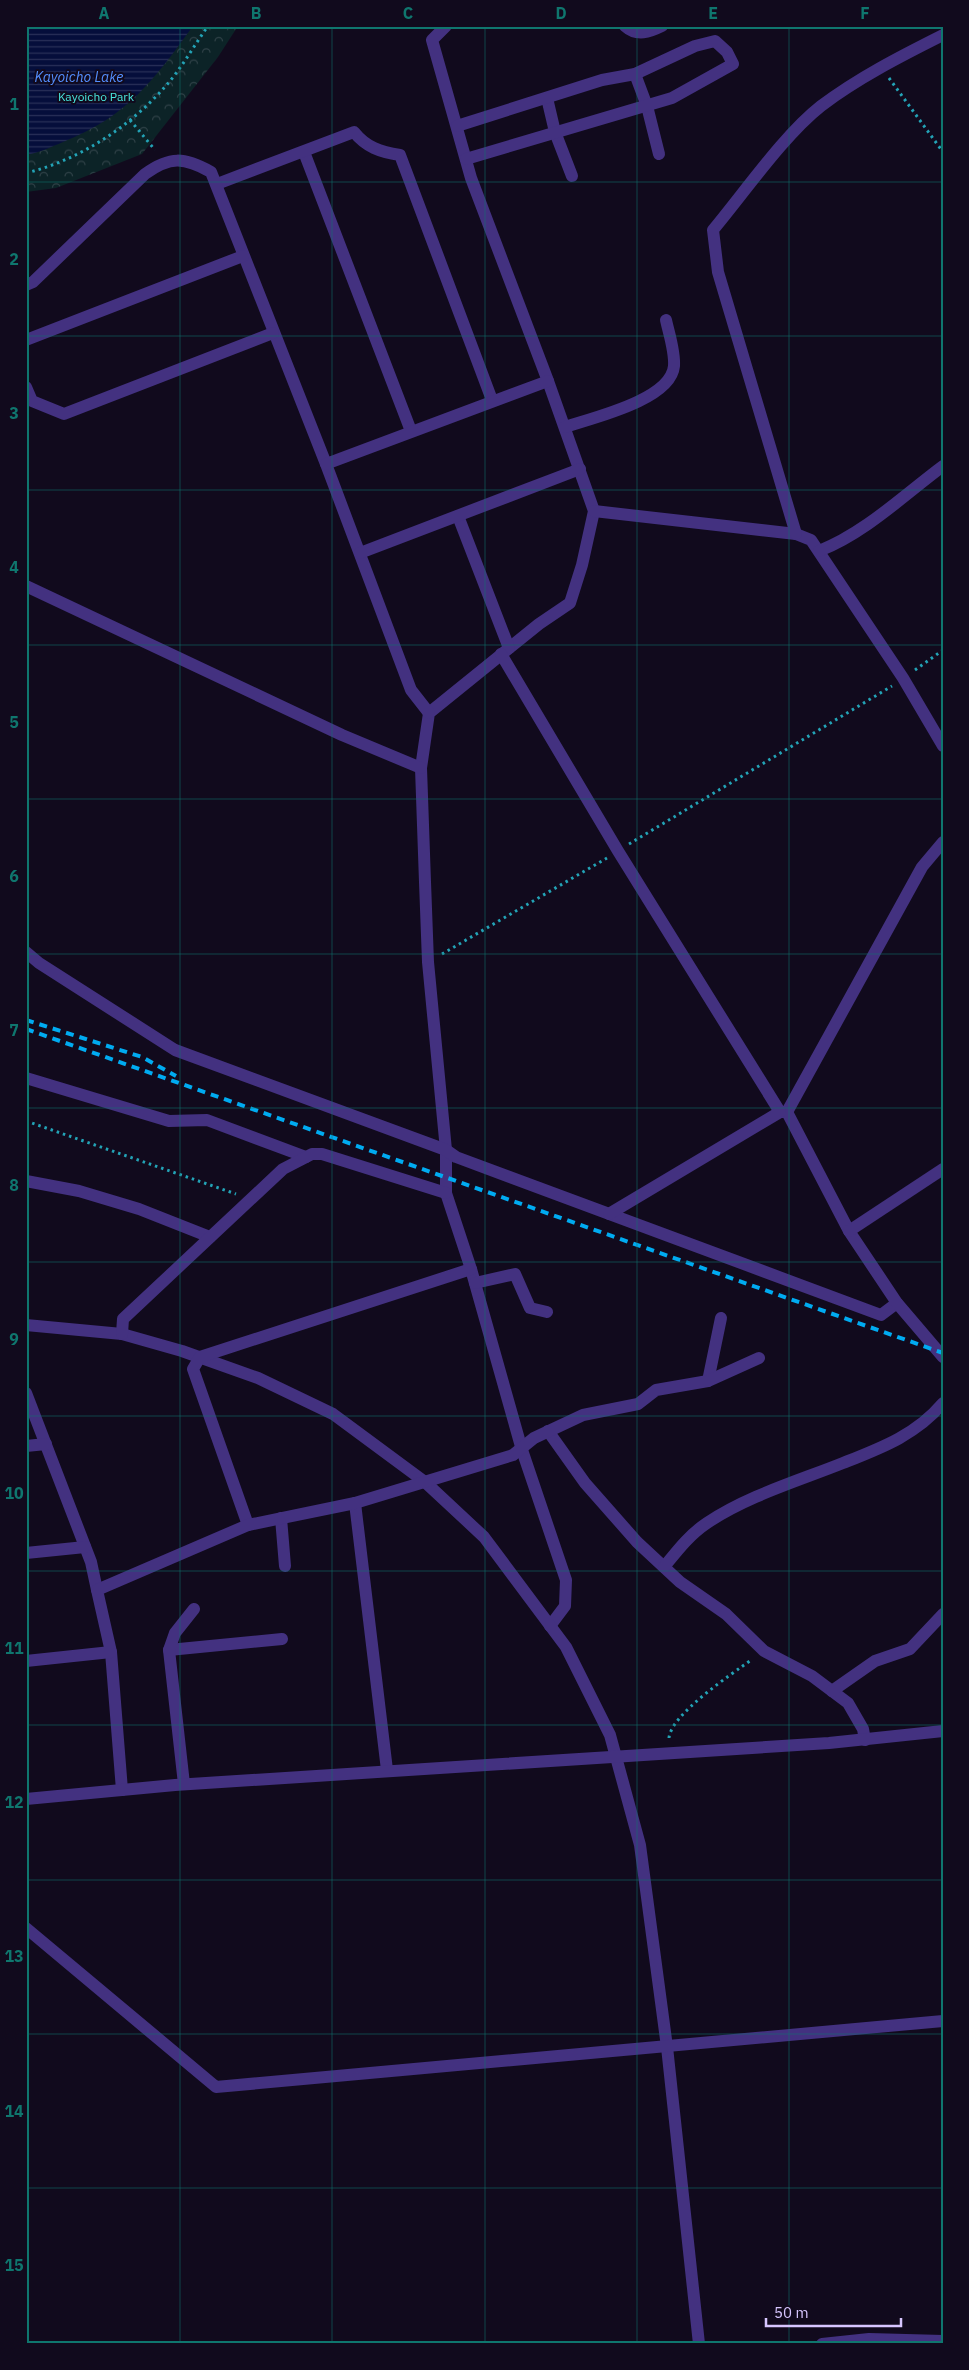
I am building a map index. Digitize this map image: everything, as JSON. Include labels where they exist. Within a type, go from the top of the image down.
[{"type":"street","points":[[446,26],[432,40],[471,178],[565,427],[594,511],[582,565],[570,603],[505,651],[429,713],[421,768],[428,962],[446,1150],[446,1193],[471,1269],[522,1450],[566,1580],[565,1606],[550,1626]]},
{"type":"street","points":[[625,26],[628,29],[646,34],[662,26]]},
{"type":"street","points":[[796,534],[718,272],[713,230],[790,137],[820,107],[881,67],[943,35]]},
{"type":"street","points":[[457,126],[602,80],[635,74],[695,46],[715,41],[727,52],[732,64],[672,98],[466,159]]},
{"type":"street","points":[[635,74],[647,106],[659,154]]},
{"type":"street","points":[[547,98],[555,132],[572,176]]},
{"type":"street","points":[[216,184],[354,132],[362,142],[381,152],[400,155],[492,400]]},
{"type":"street","points":[[304,152],[411,432]]},
{"type":"street","points":[[26,285],[33,282],[145,174],[164,163],[178,159],[199,165],[210,172],[326,464],[411,690],[429,713]]},
{"type":"street","points":[[26,340],[243,256]]},
{"type":"street","points":[[565,427],[635,404],[670,379],[674,366],[666,320]]},
{"type":"street","points":[[26,387],[32,401],[64,414],[274,332]]},
{"type":"street","points":[[326,464],[492,400],[548,381]]},
{"type":"street","points":[[819,551],[834,545],[861,528],[943,466]]},
{"type":"street","points":[[360,553],[580,469]]},
{"type":"street","points":[[594,511],[796,534],[811,540],[904,678],[943,746]]},
{"type":"street","points":[[458,516],[505,651],[618,851],[784,1112],[849,1231],[897,1303],[943,1356]]},
{"type":"street","points":[[26,586],[342,736],[421,768]]},
{"type":"street","points":[[609,1214],[784,1112],[922,867],[943,842]]},
{"type":"street","points":[[26,952],[39,963],[175,1050],[446,1150],[456,1157],[881,1315],[897,1303]]},
{"type":"street","points":[[26,1078],[169,1121],[207,1120],[306,1157]]},
{"type":"street","points":[[122,1334],[123,1319],[283,1169],[312,1154],[322,1154],[446,1193]]},
{"type":"street","points":[[849,1231],[943,1169]]},
{"type":"street","points":[[26,1181],[79,1191],[139,1209],[210,1237]]},
{"type":"street","points":[[248,1525],[193,1368],[200,1357],[471,1269]]},
{"type":"street","points":[[475,1283],[515,1274],[530,1308],[547,1312]]},
{"type":"street","points":[[708,1381],[721,1318]]},
{"type":"street","points":[[26,1325],[122,1334],[200,1357],[258,1378],[333,1414],[425,1482],[484,1537],[566,1647],[610,1734],[640,1845],[667,2046],[699,2344]]},
{"type":"street","points":[[97,1590],[248,1525],[355,1503],[513,1456],[534,1438],[583,1415],[638,1404],[656,1390],[708,1381],[759,1358]]},
{"type":"street","points":[[26,1393],[85,1548],[97,1590],[111,1652],[122,1790]]},
{"type":"street","points":[[664,1566],[691,1535],[708,1522],[746,1503],[887,1446],[921,1425],[943,1403]]},
{"type":"street","points":[[548,1432],[606,1509],[680,1582],[726,1614],[764,1650],[812,1676],[848,1703],[863,1729],[865,1740]]},
{"type":"street","points":[[26,1446],[46,1444]]},
{"type":"street","points":[[355,1503],[387,1770]]},
{"type":"street","points":[[281,1518],[285,1566]]},
{"type":"street","points":[[26,1553],[85,1548]]},
{"type":"street","points":[[184,1784],[169,1650],[175,1633],[194,1609]]},
{"type":"street","points":[[832,1691],[858,1671],[875,1661],[910,1650],[943,1614]]},
{"type":"street","points":[[169,1650],[282,1639]]},
{"type":"street","points":[[26,1661],[111,1652]]},
{"type":"street","points":[[26,1799],[184,1784],[865,1740],[943,1730]]},
{"type":"street","points":[[26,1928],[216,2086],[943,2021]]},
{"type":"street","points":[[822,2344],[869,2339],[943,2341]]},
{"type":"path","points":[[26,173],[47,168],[101,140],[130,120],[164,88],[208,26]]},
{"type":"path","points":[[881,67],[943,152]]},
{"type":"path","points":[[130,120],[164,163]]},
{"type":"path","points":[[428,962],[618,851],[904,678],[943,650]]},
{"type":"path","points":[[26,1121],[250,1199]]},
{"type":"path","points":[[669,1752],[669,1733],[684,1713],[701,1697],[764,1650]]},
{"type":"green space","name":"Kayoicho Park","points":[[26,26],[238,26],[218,57],[142,154],[56,188],[26,192]]},
{"type":"water","name":"Kayoicho Lake","points":[[26,26],[193,26],[165,64],[137,95],[122,108],[86,132],[45,150],[26,155]]},
{"type":"railway","points":[[26,1020],[142,1057],[176,1076]]},
{"type":"railway","points":[[26,1029],[943,1353]]}]
